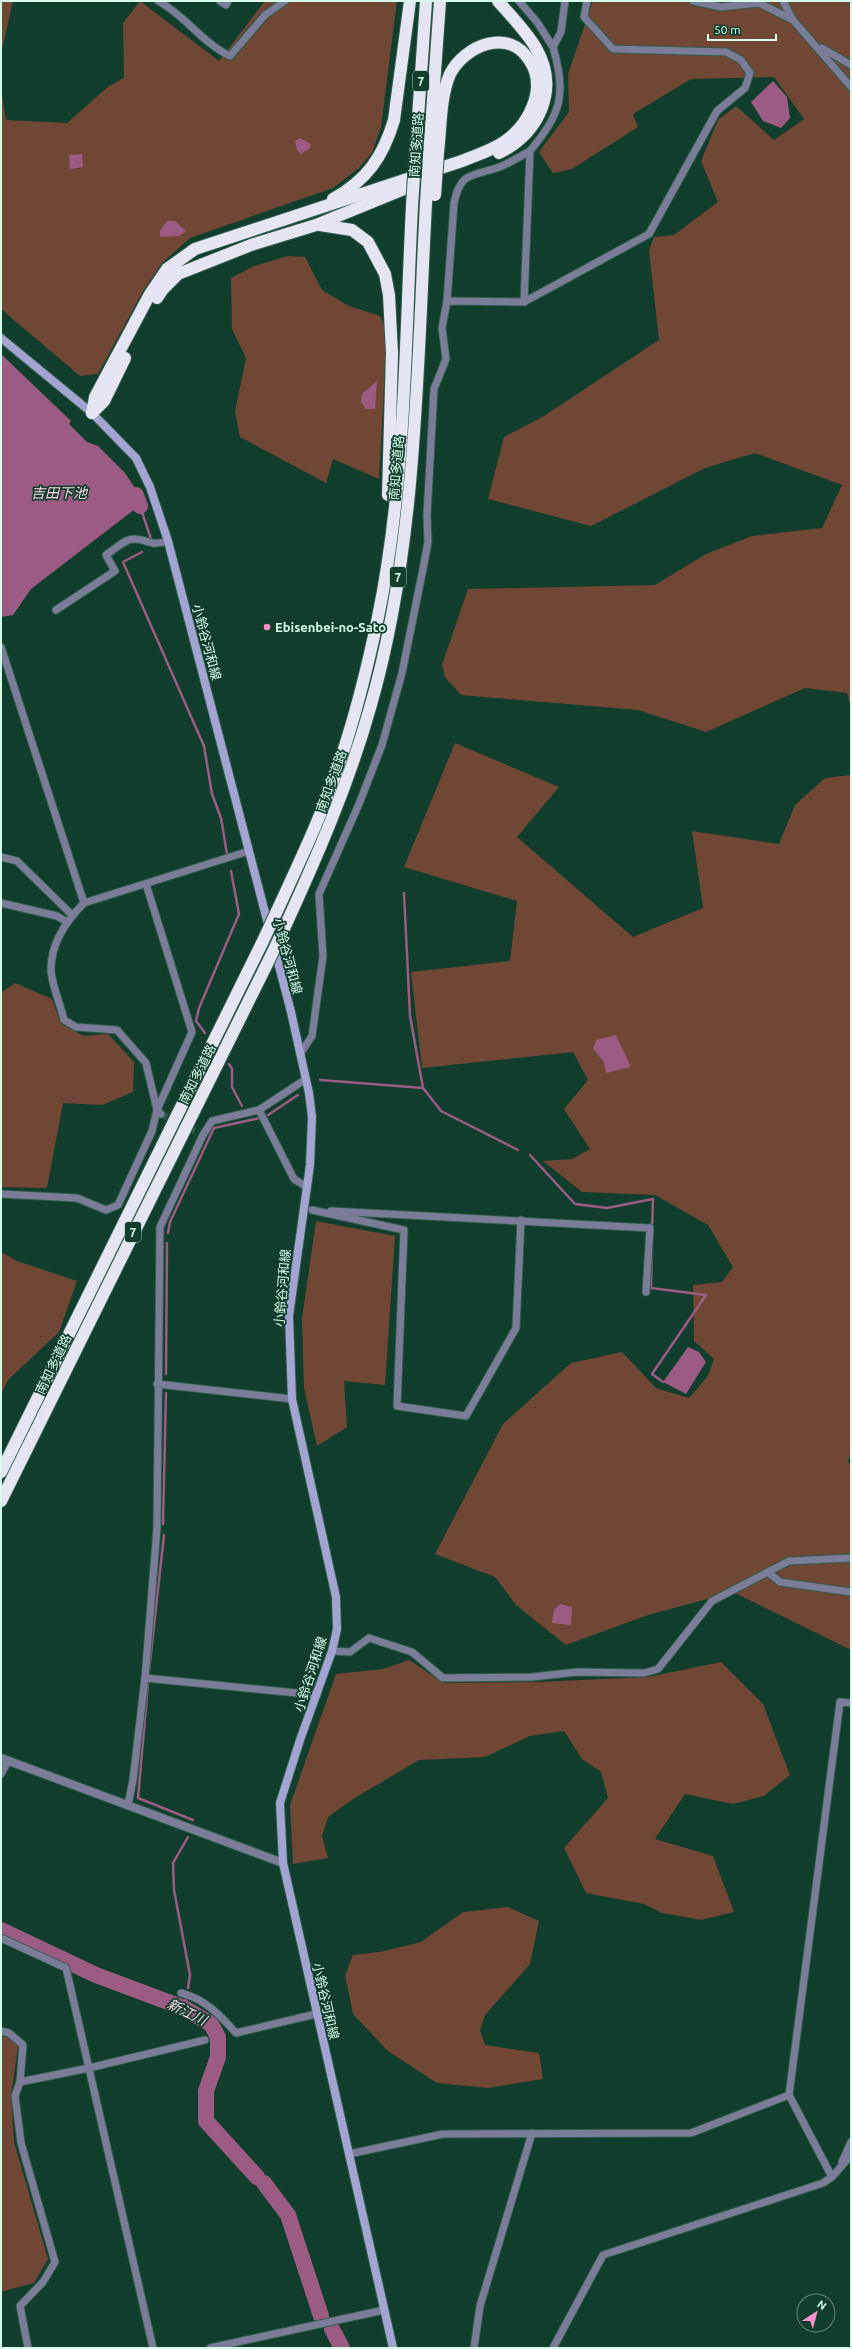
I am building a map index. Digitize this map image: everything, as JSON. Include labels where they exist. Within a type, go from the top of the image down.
[{"type":"highway","points":[[316,208],[353,186],[369,172],[381,155],[394,120],[410,1]]},
{"type":"highway","name":"南知多道路","points":[[1,1472],[262,943],[311,835],[342,755],[378,616],[395,511],[412,206],[426,1]]},
{"type":"highway","name":"南知多道路","points":[[1,1501],[282,933],[325,840],[353,765],[381,665],[393,610],[405,514],[413,436],[421,295],[431,199],[440,1]]},
{"type":"highway","points":[[92,413],[104,401],[163,289],[178,274],[251,245],[316,225],[397,191],[494,156],[517,144],[527,134],[540,113],[544,101],[546,89],[542,63],[537,50],[524,30],[498,1]]},
{"type":"highway","points":[[92,413],[99,391],[150,294],[167,269],[194,249],[462,161],[504,142],[529,116],[536,98],[537,80],[530,61],[520,49],[498,42],[487,43],[465,54],[458,62],[446,86],[434,154]]},
{"type":"highway","points":[[316,225],[352,230],[368,242],[385,274],[389,295],[392,353],[388,501],[395,511]]},
{"type":"main road","name":"小鈴谷河和線","points":[[1,338],[92,413],[136,458],[150,487],[168,542],[249,851],[306,1079],[312,1117],[310,1165],[289,1316],[292,1399],[336,1597],[337,1629],[332,1651],[280,1803],[283,1863],[316,2014],[393,2348]]},
{"type":"street","points":[[158,1],[170,8],[218,51],[230,56],[265,15],[285,1]]},
{"type":"street","points":[[220,1],[226,5],[228,1]]},
{"type":"street","points":[[300,1054],[312,1036],[323,956],[319,894],[359,804],[382,745],[402,673],[422,576],[428,542],[427,515],[434,389],[446,359],[442,328],[447,301],[454,203],[457,188],[464,180],[502,166],[530,151],[542,136],[558,107],[562,90],[560,70],[553,47],[538,22],[519,1]]},
{"type":"street","points":[[553,47],[561,32],[565,1]]},
{"type":"street","points":[[447,301],[524,302],[648,234],[716,111],[745,88],[750,73],[741,60],[726,52],[613,49],[584,17],[587,1]]},
{"type":"street","points":[[694,1],[721,7],[759,3],[793,20]]},
{"type":"street","points":[[783,1],[793,20],[851,87]]},
{"type":"street","points":[[814,44],[851,65]]},
{"type":"street","points":[[524,302],[530,151]]},
{"type":"street","points":[[56,610],[115,571],[106,555],[127,541],[134,539],[155,545],[168,542]]},
{"type":"street","points":[[1,647],[84,903]]},
{"type":"street","points":[[159,1112],[146,1063],[117,1030],[76,1027],[64,1020],[51,969],[58,938],[72,915],[84,903],[249,851]]},
{"type":"street","points":[[1,857],[17,861],[72,915]]},
{"type":"street","points":[[1,1194],[77,1198],[106,1210],[118,1205],[152,1131],[192,1032],[146,884]]},
{"type":"street","points":[[1,903],[57,916],[67,922]]},
{"type":"street","points":[[128,1805],[134,1780],[145,1678],[157,1528],[157,1384],[160,1227],[203,1135],[212,1121],[259,1110],[306,1079]]},
{"type":"street","points":[[259,1110],[294,1179],[307,1187]]},
{"type":"street","points":[[195,1131],[203,1135]]},
{"type":"street","points":[[303,1209],[650,1228],[646,1292]]},
{"type":"street","points":[[312,1210],[404,1230],[397,1406],[466,1416],[516,1328],[521,1220]]},
{"type":"street","points":[[157,1384],[292,1399]]},
{"type":"street","points":[[332,1651],[350,1652],[369,1638],[412,1652],[443,1678],[532,1677],[577,1672],[644,1673],[658,1669],[712,1601],[769,1573],[789,1560],[851,1558]]},
{"type":"street","points":[[769,1573],[780,1582],[851,1592]]},
{"type":"street","points":[[145,1678],[317,1695]]},
{"type":"street","points":[[832,2176],[789,2096],[840,1702],[851,1703]]},
{"type":"street","points":[[1,1774],[5,1759],[283,1863]]},
{"type":"street","points":[[1,1938],[66,1968],[153,2348]]},
{"type":"street","points":[[181,1993],[193,1996],[217,2012],[236,2033],[316,2014]]},
{"type":"street","points":[[1,2032],[9,2033],[23,2045],[20,2082],[15,2096],[21,2143],[54,2262],[43,2282],[20,2306],[28,2348]]},
{"type":"street","points":[[20,2082],[89,2068],[205,2040]]},
{"type":"street","points":[[349,2154],[443,2134],[691,2133],[789,2096]]},
{"type":"street","points":[[474,2348],[480,2306],[532,2133]]},
{"type":"street","points":[[839,2169],[851,2142]]},
{"type":"street","points":[[553,2348],[603,2255],[823,2183],[832,2176],[851,2155]]},
{"type":"street","points":[[210,2348],[384,2310]]},
{"type":"shaded area","points":[[1,1],[13,1],[1,54]]},
{"type":"shaded area","points":[[140,1],[219,61],[265,1],[397,1],[381,127],[372,153],[358,169],[333,188],[190,238],[162,263],[143,291],[98,374],[80,376],[1,309],[1,88],[6,120],[67,123],[109,86],[124,78],[123,23]]},
{"type":"shaded area","points":[[593,1],[851,1],[851,708],[847,693],[805,688],[706,732],[638,710],[461,695],[445,677],[442,665],[468,589],[655,585],[706,554],[752,536],[822,528],[842,485],[755,453],[705,468],[591,526],[488,499],[504,437],[544,416],[659,340],[649,250],[654,237],[674,235],[718,202],[701,161],[718,120],[736,106],[774,140],[804,119],[774,77],[691,79],[633,114],[638,127],[572,169],[553,173],[539,152],[569,112],[568,74]]},
{"type":"shaded area","points":[[288,256],[305,257],[322,290],[349,306],[380,316],[387,331],[379,479],[333,459],[326,483],[240,437],[235,411],[246,358],[232,329],[231,278],[254,266]]},
{"type":"shaded area","points":[[455,743],[559,787],[517,837],[633,937],[703,908],[692,831],[779,844],[795,805],[825,778],[851,775],[851,1453],[848,1461],[851,1467],[851,1650],[733,1592],[648,1615],[566,1645],[516,1605],[495,1577],[435,1554],[503,1424],[571,1363],[622,1352],[656,1388],[689,1398],[708,1376],[714,1359],[694,1341],[693,1285],[722,1282],[733,1267],[708,1225],[655,1195],[582,1192],[543,1161],[572,1159],[590,1149],[564,1109],[588,1080],[573,1052],[422,1068],[411,972],[510,961],[517,901],[404,867]]},
{"type":"shaded area","points":[[15,983],[52,999],[61,1024],[84,1036],[108,1034],[134,1062],[133,1092],[102,1105],[63,1103],[47,1188],[1,1187],[1,993]]},
{"type":"shaded area","points":[[316,1221],[395,1236],[385,1385],[344,1381],[347,1427],[317,1446],[304,1388],[302,1318]]},
{"type":"shaded area","points":[[1,1252],[17,1261],[77,1281],[59,1332],[8,1380],[1,1394]]},
{"type":"shaded area","points":[[409,1660],[444,1683],[538,1682],[648,1677],[721,1662],[763,1704],[790,1775],[764,1796],[733,1804],[685,1794],[655,1839],[713,1856],[734,1912],[701,1920],[662,1913],[644,1904],[586,1893],[564,1848],[608,1798],[601,1772],[582,1759],[564,1731],[530,1736],[485,1757],[419,1760],[353,1799],[328,1817],[322,1836],[328,1858],[293,1864],[290,1805],[336,1674],[383,1669]]},
{"type":"shaded area","points":[[508,1907],[539,1921],[530,1964],[485,2015],[480,2030],[485,2045],[539,2053],[543,2079],[488,2088],[437,2083],[388,2051],[353,2014],[345,1975],[353,1955],[380,1952],[421,1942],[463,1912]]},
{"type":"shaded area","points":[[1,2037],[7,2037],[18,2046],[11,2096],[14,2142],[48,2259],[34,2283],[4,2291],[1,2291]]},
{"type":"water","points":[[773,81],[787,97],[790,118],[781,128],[763,121],[751,102]]},
{"type":"water","points":[[300,138],[311,144],[310,148],[301,154],[297,150],[295,141]]},
{"type":"water","points":[[82,154],[83,167],[70,169],[69,155]]},
{"type":"water","points":[[167,221],[175,221],[186,231],[179,236],[160,237],[160,231]]},
{"type":"water","name":"吉田下池","points":[[1,354],[71,421],[69,424],[87,442],[98,446],[125,473],[139,494],[133,496],[135,509],[31,589],[13,615],[1,617]]},
{"type":"water","points":[[377,381],[375,409],[366,409],[361,402],[362,394]]},
{"type":"water","points":[[616,1035],[631,1067],[606,1073],[604,1062],[593,1049],[596,1040]]},
{"type":"water","points":[[688,1347],[699,1352],[706,1362],[686,1394],[663,1382]]},
{"type":"water","points":[[560,1604],[572,1607],[571,1625],[552,1623],[554,1610]]},
{"type":"waterway","points":[[136,495],[140,506]]},
{"type":"waterway","points":[[140,506],[151,539]]},
{"type":"waterway","points":[[142,552],[123,562],[204,746],[212,794],[221,818],[227,854]]},
{"type":"waterway","points":[[205,1033],[196,1021],[199,1008],[239,914],[231,871]]},
{"type":"waterway","points":[[320,1080],[423,1088],[410,1016],[404,893]]},
{"type":"waterway","points":[[229,1064],[232,1069],[232,1087],[242,1106]]},
{"type":"waterway","points":[[423,1088],[441,1111],[518,1150]]},
{"type":"waterway","points":[[268,1115],[298,1095]]},
{"type":"waterway","points":[[168,1233],[170,1222],[214,1128],[260,1118]]},
{"type":"waterway","points":[[530,1155],[575,1204],[607,1208],[653,1199],[652,1228]]},
{"type":"waterway","points":[[166,1374],[167,1243]]},
{"type":"waterway","points":[[652,1249],[651,1288],[706,1295],[652,1374],[663,1382]]},
{"type":"waterway","points":[[163,1524],[166,1393]]},
{"type":"waterway","points":[[149,1671],[164,1535]]},
{"type":"waterway","points":[[148,1684],[138,1798],[193,1820]]},
{"type":"waterway","points":[[188,1837],[173,1863],[174,1890],[190,1975],[188,1988]]},
{"type":"waterway","name":"新江川","points":[[1,1930],[96,1975],[184,2008],[211,2024],[218,2037],[218,2057],[206,2091],[206,2121],[257,2177]]},
{"type":"waterway","points":[[184,2008],[186,1999]]},
{"type":"waterway","name":"新江川","points":[[264,2183],[288,2215],[321,2316]]},
{"type":"waterway","name":"新江川","points":[[332,2329],[342,2348]]},
{"type":"tunnel","points":[[161,1114],[195,1131]]},
{"type":"place","name":"Ebisenbei-no-Sato","points":[[267,627]]}]
